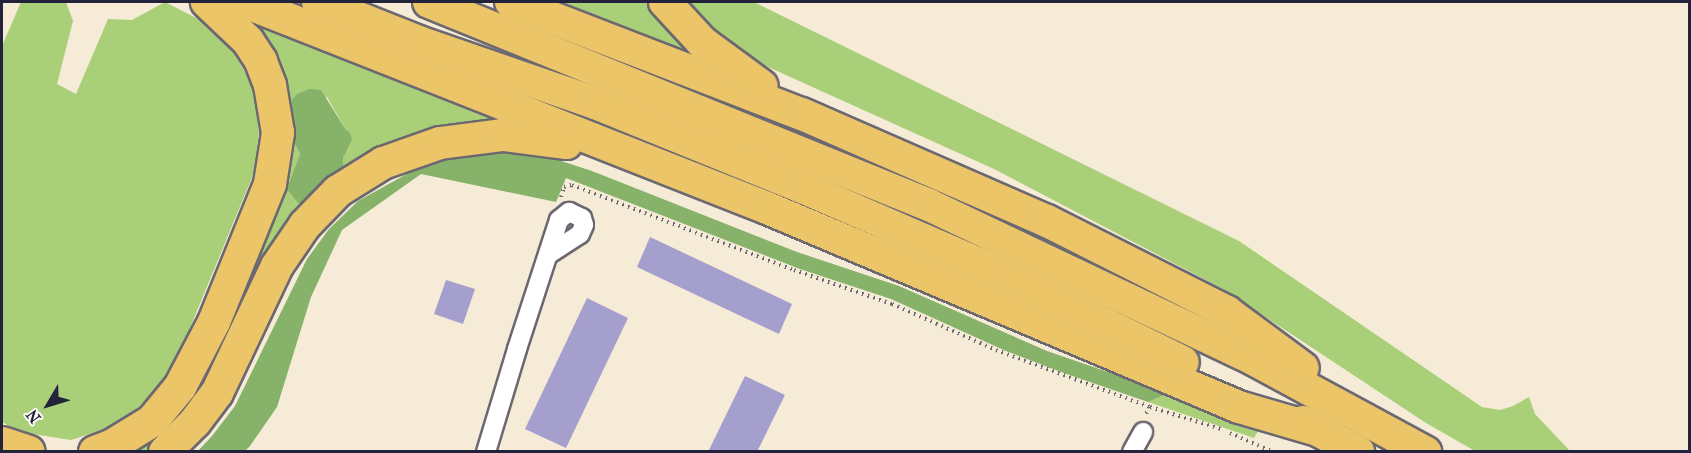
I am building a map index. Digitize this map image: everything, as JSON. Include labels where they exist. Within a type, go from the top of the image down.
[{"type":"highway","points":[[94,452],[113,445],[152,421],[180,387],[214,322],[270,184],[278,133],[270,85],[261,61],[248,41],[207,2]]},
{"type":"highway","points":[[245,2],[766,208],[1239,407],[1321,431]]},
{"type":"highway","points":[[318,2],[419,42],[595,103],[834,200],[1014,279],[1321,431],[1358,452]]},
{"type":"highway","points":[[429,2],[929,205],[1191,328],[1425,452]]},
{"type":"highway","points":[[511,2],[802,114],[1047,221],[1192,292],[1227,312],[1388,431]]},
{"type":"highway","points":[[665,2],[702,42],[802,114]]},
{"type":"highway","points":[[165,452],[195,422],[217,393],[277,267],[293,240],[318,210],[360,176],[383,163],[440,143],[503,135],[626,153]]},
{"type":"highway","points":[[2,443],[29,452]]},
{"type":"street","points":[[486,452],[548,255],[574,240],[584,225],[582,218],[576,214],[568,212],[563,215]]},
{"type":"street","points":[[1132,452],[1143,432]]},
{"type":"path","points":[[563,215],[558,207],[564,187],[572,185],[794,270],[892,304],[996,350],[1150,407],[1221,429],[1273,452]]},
{"type":"path","points":[[1143,432],[1138,429],[1150,407]]},
{"type":"green space","points":[[21,2],[66,2],[73,21],[57,84],[76,94],[108,19],[132,20],[165,2],[206,23],[232,49],[253,86],[259,132],[255,170],[178,357],[159,388],[120,424],[71,440],[20,432],[2,422],[2,46]]},
{"type":"green space","points":[[550,2],[650,2],[701,63]]},
{"type":"green space","points":[[682,2],[754,2],[1239,241],[1482,407],[1500,410],[1529,397],[1535,414],[1570,451],[1475,451],[1426,423],[1223,289],[994,169],[748,58],[725,43]]},
{"type":"green space","points":[[238,13],[504,119],[430,130],[376,150],[344,169],[343,158],[349,131],[346,130],[327,97],[292,100],[290,109]]},
{"type":"green space","points":[[309,89],[321,90],[352,139],[343,158],[344,169],[303,209],[287,189],[300,154],[288,130],[292,100],[297,94]]},
{"type":"green space","points":[[288,130],[300,154],[288,189],[303,209],[213,377],[171,432],[146,451],[116,452],[151,430]]},
{"type":"green space","points":[[505,152],[549,157],[592,171],[797,252],[899,286],[1047,351],[1169,393],[1148,402],[1061,372],[1006,351],[891,299],[800,269],[566,178],[556,202],[421,174],[342,230],[311,297],[277,407],[250,446],[245,451],[197,452],[235,406],[307,259],[329,229],[358,201],[423,165],[462,155]]},
{"type":"green space","points":[[1169,393],[1260,428],[1254,438],[1148,402]]},
{"type":"building","points":[[650,237],[792,304],[779,334],[637,267]]},
{"type":"building","points":[[446,280],[475,289],[463,324],[434,314]]},
{"type":"building","points":[[587,298],[628,318],[566,448],[525,429]]},
{"type":"building","points":[[745,376],[785,395],[757,452],[708,452]]}]
